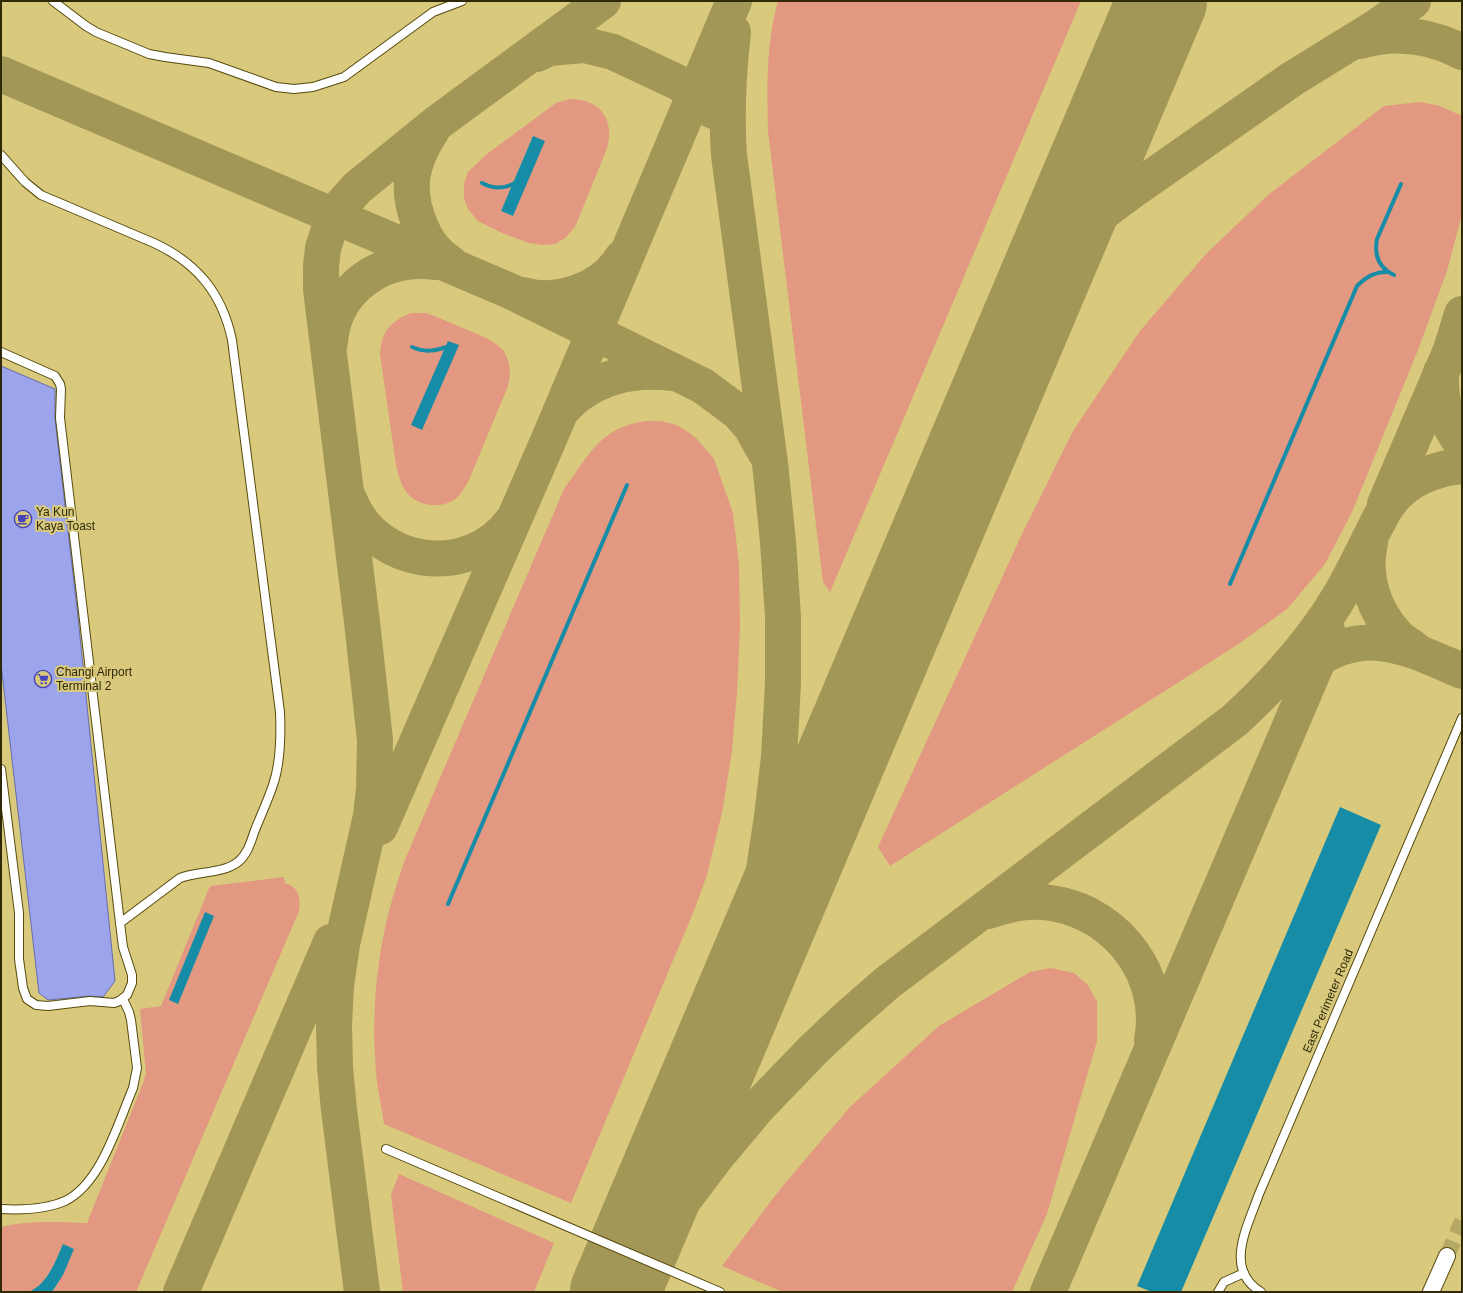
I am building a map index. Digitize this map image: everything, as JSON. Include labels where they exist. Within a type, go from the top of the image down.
[{"type":"street","points":[[1431,1292],[1447,1256]]},
{"type":"lane","points":[[53,1],[91,29],[149,54],[165,58],[209,62],[271,86],[294,89],[313,87],[344,77],[433,12],[462,1]]},
{"type":"lane","points":[[1,155],[24,182],[41,195],[154,243],[169,250],[184,260],[196,270],[213,290],[229,324],[232,340],[280,712],[281,730],[277,769],[274,783],[247,850],[238,862],[222,869],[188,875],[180,878],[120,923]]},
{"type":"lane","points":[[1,352],[51,373],[60,384],[60,418],[120,923],[123,947],[132,975],[132,983],[127,995],[123,999],[114,1003],[90,1002],[48,1006],[36,1005],[27,1000],[23,988],[19,959],[18,913],[1,769]]},
{"type":"lane","name":"East Perimeter Road","points":[[1261,1292],[1250,1284],[1240,1261],[1240,1249],[1259,1194],[1462,718]]},
{"type":"lane","points":[[1,1208],[27,1209],[64,1202],[82,1190],[96,1172],[103,1159],[136,1078],[137,1068],[131,1020],[123,999]]},
{"type":"lane","points":[[386,1149],[720,1292]]},
{"type":"lane","points":[[1218,1292],[1224,1282],[1244,1273]]},
{"type":"shaded area","points":[[778,1],[1081,1],[830,592],[823,582],[768,131],[769,49]]},
{"type":"shaded area","points":[[570,99],[591,103],[604,114],[609,131],[609,140],[606,151],[575,227],[565,238],[555,244],[543,245],[529,243],[502,233],[478,221],[468,209],[464,198],[464,184],[468,172],[487,154],[556,103]],"holes":[[[533,136],[513,216],[501,211]]]},
{"type":"shaded area","points":[[1420,102],[1440,106],[1462,116],[1462,214],[1447,271],[1418,350],[1352,512],[1325,564],[1287,609],[1237,645],[890,866],[878,847],[1022,534],[1073,431],[1140,331],[1206,254],[1268,195],[1384,106]]},
{"type":"shaded area","points":[[411,313],[427,313],[482,336],[495,343],[504,351],[509,363],[510,375],[508,386],[469,480],[454,500],[442,505],[423,504],[408,494],[403,487],[396,465],[380,354],[383,339],[388,328],[404,316]]},
{"type":"shaded area","points":[[647,421],[660,421],[674,424],[687,431],[697,439],[714,459],[733,513],[739,565],[740,627],[737,692],[732,750],[723,808],[707,875],[693,913],[571,1203],[384,1124],[375,1061],[374,1018],[377,975],[389,911],[404,862],[564,489],[589,454],[607,436],[618,429],[631,424]]},
{"type":"shaded area","points":[[284,877],[285,883],[293,887],[298,894],[300,902],[299,911],[136,1292],[52,1292],[74,1249],[63,1244],[46,1278],[36,1288],[29,1292],[1,1292],[1,1227],[33,1222],[87,1223],[146,1073],[140,1009],[161,1006],[210,886]]},
{"type":"shaded area","points":[[1051,968],[1074,973],[1088,985],[1097,1002],[1097,1041],[1047,1214],[1012,1292],[783,1292],[722,1266],[781,1188],[850,1107],[939,1026],[1030,972]]},
{"type":"shaded area","points":[[399,1174],[554,1243],[534,1292],[403,1292],[391,1195]]},
{"type":"water","points":[[533,136],[545,141],[513,216],[501,211]]},
{"type":"water","points":[[448,341],[459,345],[422,430],[411,425]]},
{"type":"water","points":[[1340,807],[1381,825],[1181,1292],[1152,1292],[1137,1286]]},
{"type":"water","points":[[205,912],[214,916],[178,1004],[169,1000]]},
{"type":"water","points":[[63,1244],[74,1249],[63,1275],[52,1292],[29,1292],[36,1288],[46,1278],[54,1265]]},
{"type":"building","name":"Changi Airport Terminal 2","points":[[1,366],[55,389],[55,419],[78,617],[115,981],[103,997],[89,996],[48,1000],[39,993],[1,664]]},
{"type":"waterway","points":[[482,183],[498,188],[515,183]]},
{"type":"waterway","points":[[1394,275],[1381,265],[1377,256],[1376,245],[1377,239],[1401,184]]},
{"type":"waterway","points":[[1230,584],[1357,286],[1370,276],[1387,272]]},
{"type":"waterway","points":[[412,347],[431,351],[450,346]]},
{"type":"waterway","points":[[448,904],[627,485]]},
{"type":"taxiway","points":[[362,1292],[339,1110],[335,1067],[334,1025],[336,986],[342,944],[371,816],[374,789],[375,740],[321,289],[323,248],[328,233],[341,206],[357,188],[437,123],[603,1]]},
{"type":"taxiway","points":[[380,827],[549,439],[734,1]]},
{"type":"taxiway","points":[[1058,246],[1129,193],[1292,79],[1378,26],[1413,1]]},
{"type":"taxiway","points":[[707,1075],[748,942],[761,890],[779,757],[783,683],[783,617],[778,542],[770,463],[729,155],[728,94],[733,32]]},
{"type":"taxiway","points":[[1360,41],[1386,36],[1412,36],[1425,38],[1450,46],[1462,52]]},
{"type":"taxiway","points":[[537,54],[550,48],[585,45],[613,52],[679,83],[700,97],[713,111]]},
{"type":"taxiway","points":[[1,74],[510,291],[703,386],[738,412],[751,427],[765,452]]},
{"type":"taxiway","points":[[432,130],[419,153],[415,165],[412,176],[413,199],[415,212],[425,236],[432,247],[450,263]]},
{"type":"taxiway","points":[[523,295],[536,298],[550,298],[578,292],[603,279],[622,258]]},
{"type":"taxiway","points":[[330,342],[334,323],[341,306],[351,291],[364,279],[380,270],[397,264],[416,261],[435,262]]},
{"type":"taxiway","points":[[1385,504],[1451,350],[1462,314]]},
{"type":"taxiway","points":[[562,410],[574,398],[588,388],[611,378],[647,372],[672,373]]},
{"type":"taxiway","points":[[1441,372],[1441,392],[1445,410],[1451,427],[1462,444]]},
{"type":"taxiway","points":[[622,1292],[683,1201],[717,1156],[758,1107],[814,1049],[887,983],[1235,720],[1265,691],[1307,644],[1342,592],[1381,516],[1394,497],[1406,486],[1421,477],[1437,471],[1462,466]]},
{"type":"taxiway","points":[[349,499],[362,522],[379,539],[401,551],[424,558],[448,558],[472,552],[494,540],[512,521]]},
{"type":"taxiway","points":[[1370,543],[1368,556],[1369,581],[1376,605],[1382,617],[1398,637],[1418,652]]},
{"type":"taxiway","points":[[1048,1292],[1329,635]]},
{"type":"taxiway","points":[[1309,665],[1329,653],[1349,645],[1367,643],[1386,644],[1404,648],[1462,671]]},
{"type":"taxiway","points":[[988,911],[1022,903],[1040,902],[1057,904],[1079,911],[1100,921],[1117,936],[1132,953],[1144,972],[1151,994],[1154,1017],[1152,1040]]},
{"type":"taxiway","points":[[181,1292],[331,942]]},
{"type":"runway","points":[[615,1292],[1162,1]]},
{"type":"tunnel","points":[[1447,1256],[1462,1221]]},
{"type":"place","name":"Ya Kun Kaya Toast","points":[[23,519]]},
{"type":"place","name":"Changi Airport Terminal 2","points":[[43,679]]}]
